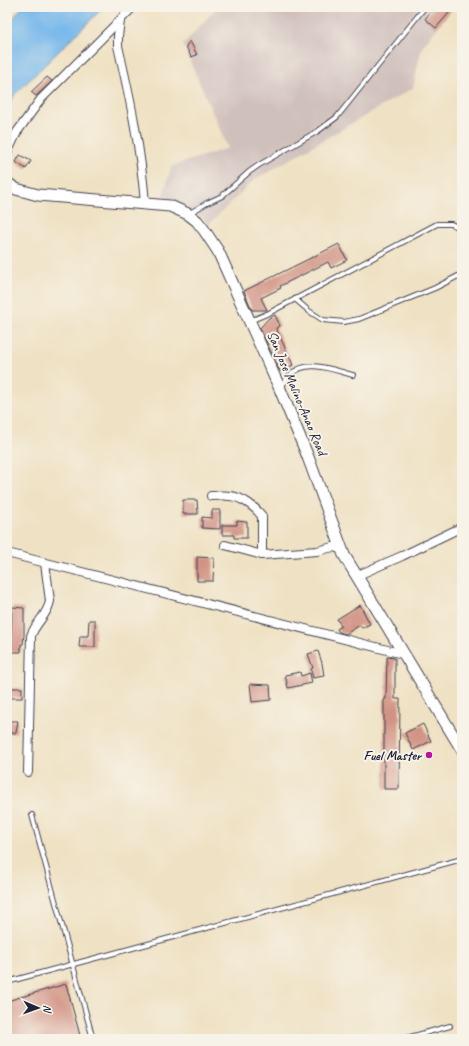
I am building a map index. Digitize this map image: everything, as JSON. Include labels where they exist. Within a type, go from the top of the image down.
[{"type":"main road","name":"San Jose Malino-Anao Road","points":[[7,183],[16,189],[38,195],[170,206],[188,214],[211,239],[228,273],[280,389],[344,555],[462,750]]},
{"type":"street","points":[[7,153],[17,132],[42,99],[133,7]]},
{"type":"street","points":[[120,21],[118,46],[134,117],[143,175],[145,204]]},
{"type":"street","points":[[211,496],[236,497],[258,511],[262,516],[262,555]]},
{"type":"street","points":[[356,576],[462,527]]},
{"type":"street","points":[[226,545],[262,555],[317,551],[333,547],[342,549]]},
{"type":"street","points":[[7,553],[403,654]]},
{"type":"street","points":[[28,772],[31,636],[47,612],[49,606],[50,601],[46,563]]},
{"type":"lane","points":[[188,214],[222,196],[259,165],[318,130],[336,117],[424,7]]},
{"type":"lane","points":[[250,321],[437,224],[451,224],[462,229]]},
{"type":"lane","points":[[295,299],[323,320],[344,322],[359,318],[435,288],[462,274]]},
{"type":"lane","points":[[280,389],[290,376],[300,369],[309,366],[317,366],[353,374]]},
{"type":"lane","points":[[32,815],[93,1039]]},
{"type":"lane","points":[[7,982],[462,859]]},
{"type":"lane","points":[[403,1039],[450,1026]]},
{"type":"shaded area","points":[[217,7],[454,7],[422,47],[413,88],[254,180],[208,225],[203,218],[163,195],[172,166],[228,148],[183,45]]},
{"type":"water","points":[[22,7],[104,7],[15,94],[7,109],[7,26]]},
{"type":"building","points":[[435,7],[454,7],[436,28],[425,19]]},
{"type":"building","points":[[190,41],[197,55],[191,57],[186,46]]},
{"type":"building","points":[[47,77],[52,81],[36,96],[31,92]]},
{"type":"building","points":[[20,155],[31,161],[26,169],[16,162]]},
{"type":"building","points":[[339,244],[347,260],[331,268],[328,262],[280,286],[281,288],[261,298],[267,310],[252,310],[244,291]]},
{"type":"building","points":[[275,315],[280,326],[276,328],[293,365],[280,371],[260,328],[269,318]]},
{"type":"building","points":[[183,500],[197,500],[198,514],[183,514]]},
{"type":"building","points":[[212,510],[220,510],[220,529],[202,528],[202,517],[212,518]]},
{"type":"building","points":[[237,521],[247,522],[247,538],[234,538],[234,535],[222,535],[222,525],[237,525]]},
{"type":"building","points":[[197,557],[214,558],[213,581],[197,581]]},
{"type":"building","points":[[360,605],[370,624],[362,628],[360,625],[346,634],[339,632],[337,629],[341,626],[337,619]]},
{"type":"building","points":[[12,607],[24,608],[24,635],[23,644],[21,644],[21,652],[9,652],[9,650],[7,650],[7,633],[11,633]]},
{"type":"building","points":[[89,620],[95,620],[95,647],[79,647],[80,636],[88,636]]},
{"type":"building","points":[[318,651],[324,676],[313,678],[311,669],[313,668],[308,654]]},
{"type":"building","points":[[387,657],[395,658],[395,699],[400,699],[399,789],[384,789],[384,699],[386,699]]},
{"type":"building","points":[[300,672],[301,676],[310,673],[312,683],[288,688],[285,675]]},
{"type":"building","points":[[250,684],[270,685],[271,700],[252,702]]},
{"type":"building","points":[[7,688],[22,688],[22,698],[7,698]]},
{"type":"building","points":[[7,721],[18,721],[16,733],[7,733]]},
{"type":"building","points":[[423,724],[431,741],[413,750],[405,733]]},
{"type":"building","points":[[66,984],[81,1039],[7,1039],[7,1001]]},
{"type":"place","name":"Fuel Master","points":[[429,755]]}]
